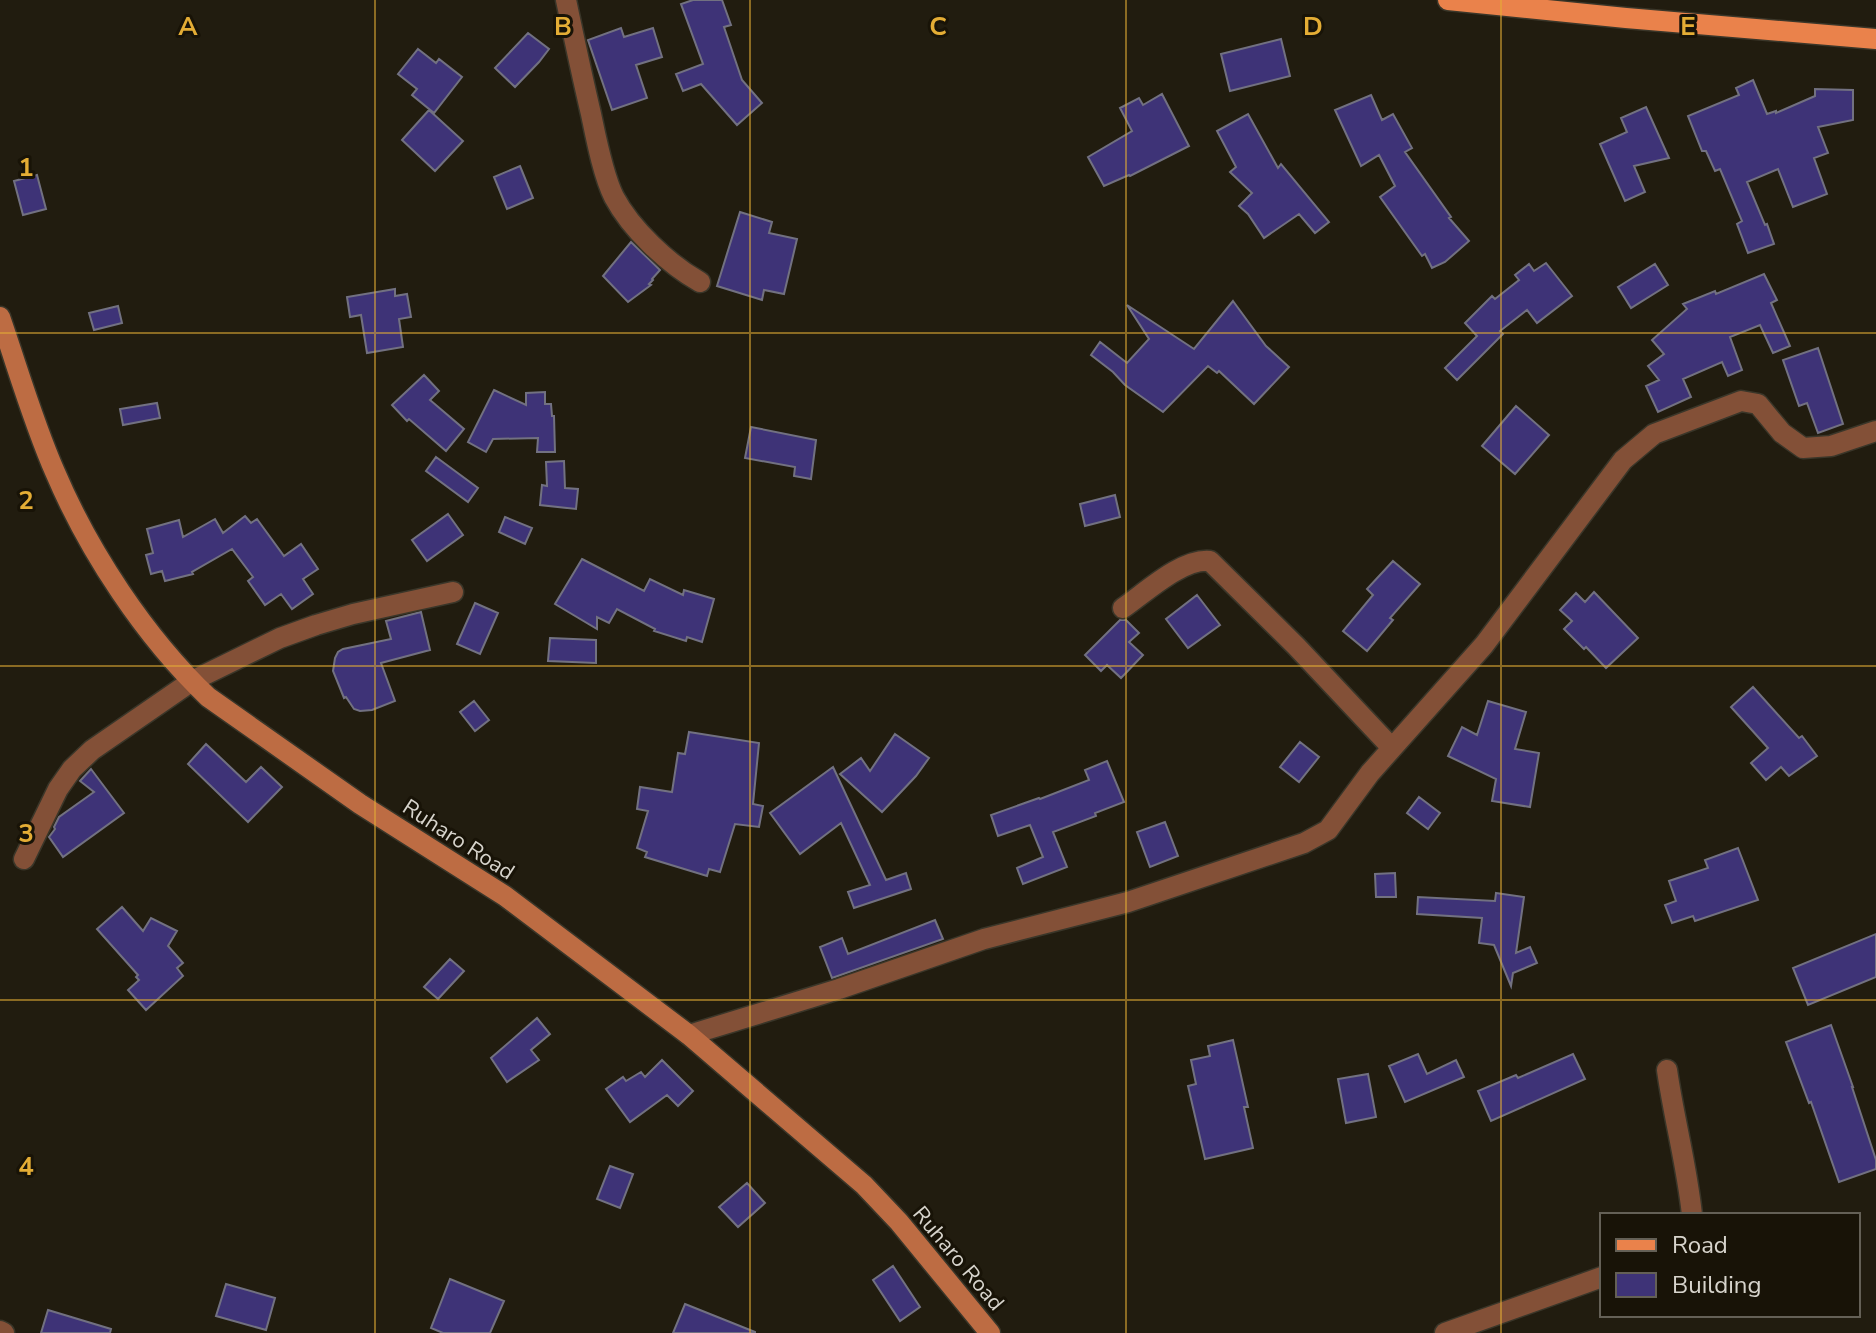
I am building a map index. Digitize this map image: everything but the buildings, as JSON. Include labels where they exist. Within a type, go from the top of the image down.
[{"type":"main road","points":[[1448,0],[1876,39]]},
{"type":"street","points":[[566,0],[596,140],[612,193],[626,217],[680,271],[700,282]]},
{"type":"street","name":"Ruharo Road","points":[[0,317],[44,446],[74,511],[127,600],[157,642],[192,681],[208,697],[360,804],[505,896],[689,1035],[864,1185],[899,1222],[990,1333]]},
{"type":"street","points":[[689,1035],[839,989],[984,939],[1128,902],[1304,843],[1328,830],[1370,773],[1484,645],[1623,460],[1654,434],[1741,401],[1758,404],[1782,433],[1803,448],[1831,446],[1876,431]]},
{"type":"street","points":[[1123,608],[1190,563],[1210,561],[1392,748]]},
{"type":"street","points":[[24,859],[58,789],[72,769],[92,750],[192,681],[280,638],[316,625],[453,592]]},
{"type":"street","points":[[1667,1070],[1692,1213]]},
{"type":"street","points":[[1445,1333],[1600,1278]]}]
